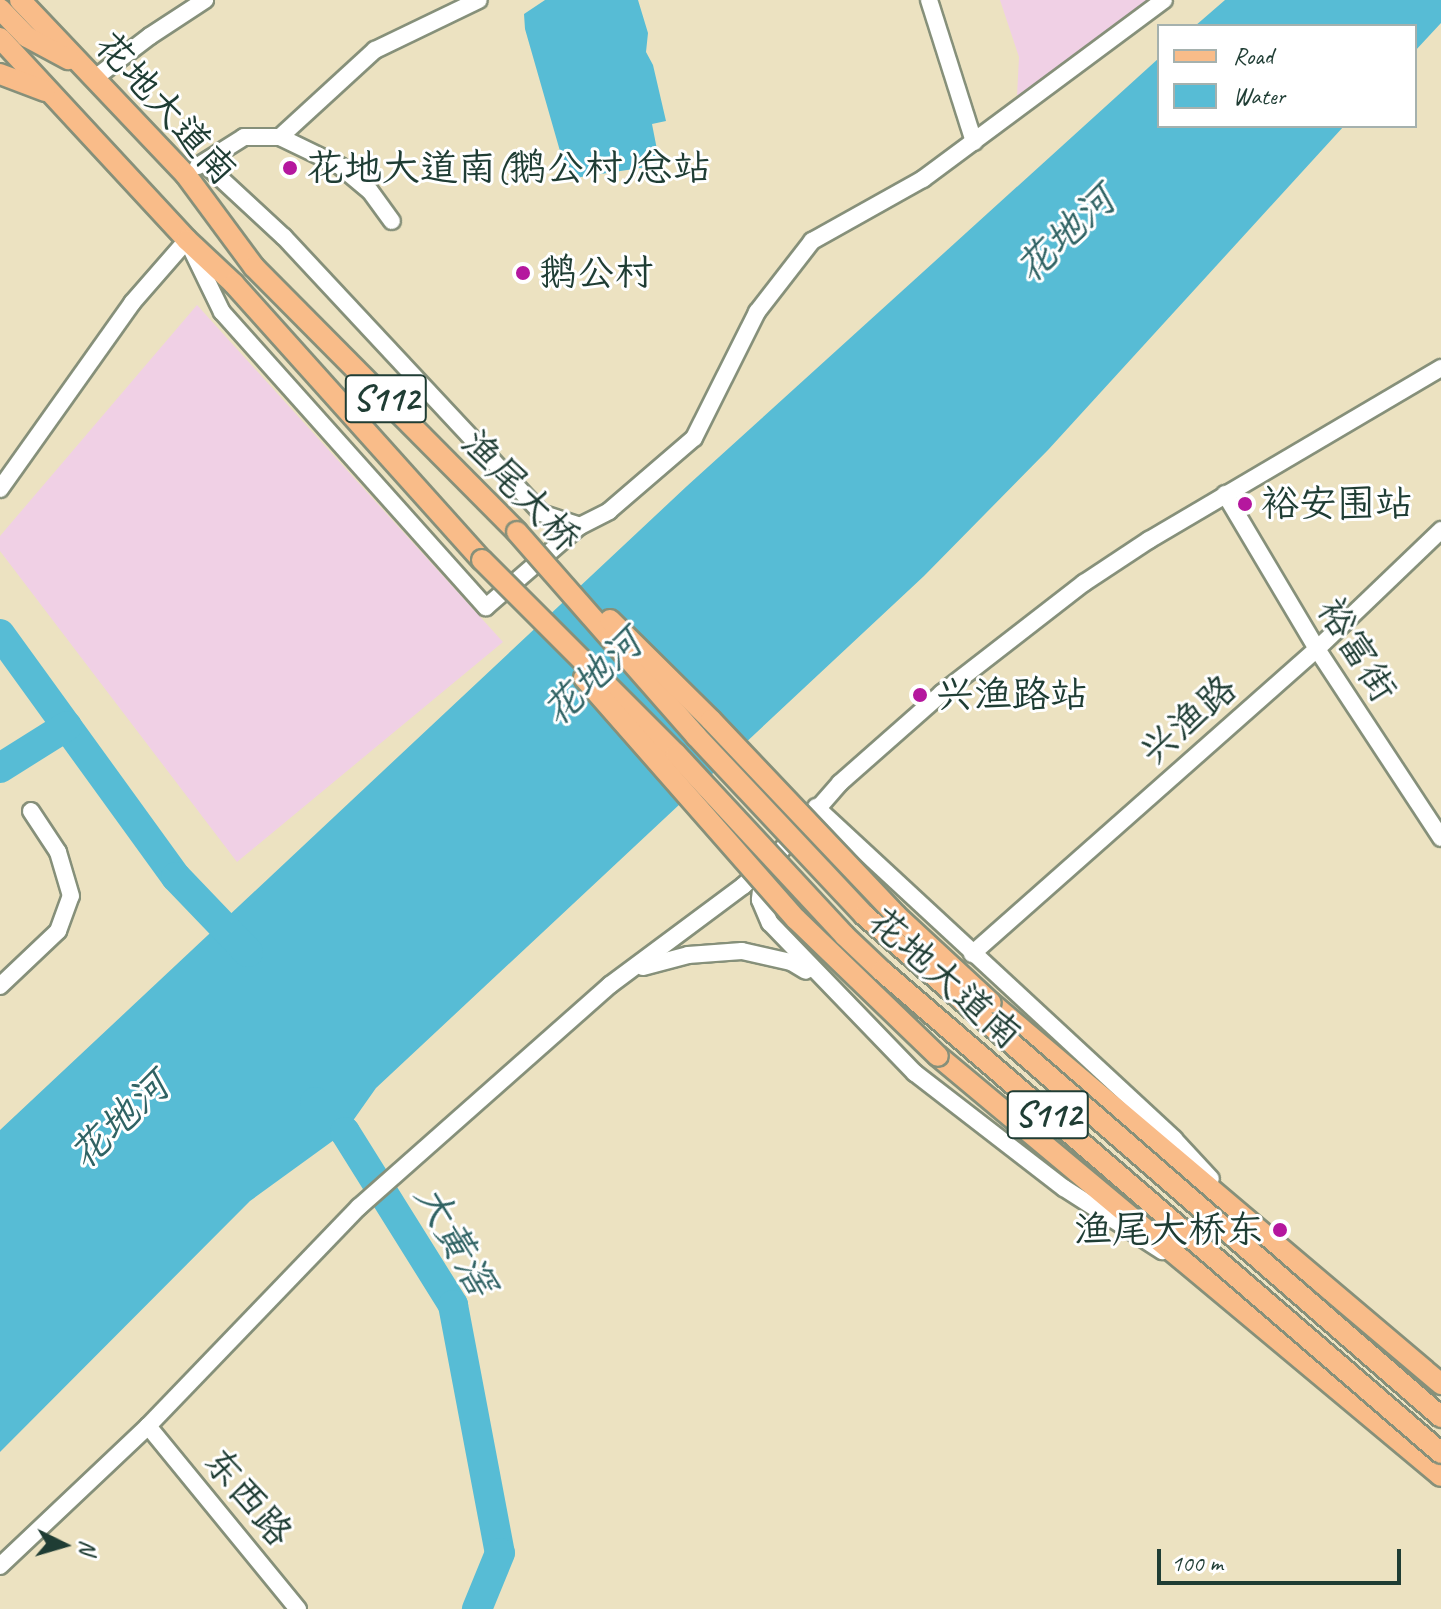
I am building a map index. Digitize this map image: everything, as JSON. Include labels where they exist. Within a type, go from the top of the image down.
[{"type":"main road","name":"花地大道南","points":[[20,0],[186,175],[254,267]]},
{"type":"main road","points":[[0,9],[27,37],[90,73]]},
{"type":"main road","name":"花地大道南","points":[[0,38],[187,240],[234,284],[482,560],[676,754],[844,935],[1441,1453]]},
{"type":"main road","points":[[0,74],[53,95],[54,78],[61,66],[90,73]]},
{"type":"main road","name":"渔尾大桥","points":[[254,267],[517,532],[696,736]]},
{"type":"main road","points":[[517,532],[711,720],[896,915],[991,1003],[1240,1211]]},
{"type":"main road","points":[[482,560],[659,768],[774,896],[938,1056],[1441,1476]]},
{"type":"main road","name":"花地大道南","points":[[696,736],[899,949],[1441,1417]]},
{"type":"main road","name":"花地大道南","points":[[1240,1211],[1441,1384]]},
{"type":"street","points":[[90,73],[205,0]]},
{"type":"street","points":[[280,137],[375,50],[479,0]]},
{"type":"street","points":[[929,0],[974,142]]},
{"type":"street","points":[[0,489],[132,303],[187,240],[222,312],[486,607],[580,526],[609,511],[694,438],[757,312],[812,241],[923,179],[1164,0]]},
{"type":"street","points":[[186,175],[244,137],[280,137],[340,166],[370,191],[392,221]]},
{"type":"street","points":[[204,163],[284,237],[541,513],[580,526]]},
{"type":"street","points":[[0,1566],[148,1426],[359,1207],[610,985],[766,865],[816,807],[942,693],[1031,623],[1115,563],[1225,494],[1441,368]]},
{"type":"street","name":"裕富街","points":[[1225,494],[1317,649],[1441,838]]},
{"type":"street","name":"兴渔路","points":[[972,954],[1317,649],[1441,530]]},
{"type":"street","name":"花地大道南","points":[[816,807],[1174,1139],[1240,1211]]},
{"type":"street","points":[[0,986],[58,931],[71,896],[58,852],[31,811]]},
{"type":"street","points":[[766,865],[760,886],[763,912],[828,986],[915,1073],[996,1137],[1117,1224],[1193,1267]]},
{"type":"street","points":[[610,985],[664,960],[742,951],[791,962],[828,986]]},
{"type":"street","name":"东西路","points":[[148,1426],[298,1609]]},
{"type":"shaded area","points":[[1000,0],[1150,0],[1017,96],[1019,57]]},
{"type":"shaded area","points":[[197,305],[503,642],[237,862],[0,551],[0,536]]},
{"type":"water","points":[[545,0],[638,0],[648,33],[646,52],[653,65],[666,121],[652,124],[660,165],[568,179],[525,29],[524,14]]},
{"type":"water","points":[[1225,0],[1441,0],[1441,23],[1417,49],[1417,24],[1197,24]]},
{"type":"water","name":"花地河","points":[[1157,60],[1157,128],[1342,128],[1048,450],[924,576],[376,1088],[345,1132],[250,1201],[0,1452],[0,1130],[687,486]]},
{"type":"waterway","points":[[0,634],[176,877],[248,952]]},
{"type":"waterway","points":[[0,768],[67,726]]},
{"type":"waterway","name":"大黄滘","points":[[315,1102],[345,1132],[453,1305],[500,1553],[477,1609]]},
{"type":"place","name":"花地大道南(鹅公村)总站","points":[[290,168]]},
{"type":"place","name":"鹅公村","points":[[523,273]]},
{"type":"place","name":"裕安围站","points":[[1245,504]]},
{"type":"place","name":"兴渔路站","points":[[920,695]]},
{"type":"place","name":"渔尾大桥东","points":[[1280,1230]]}]
